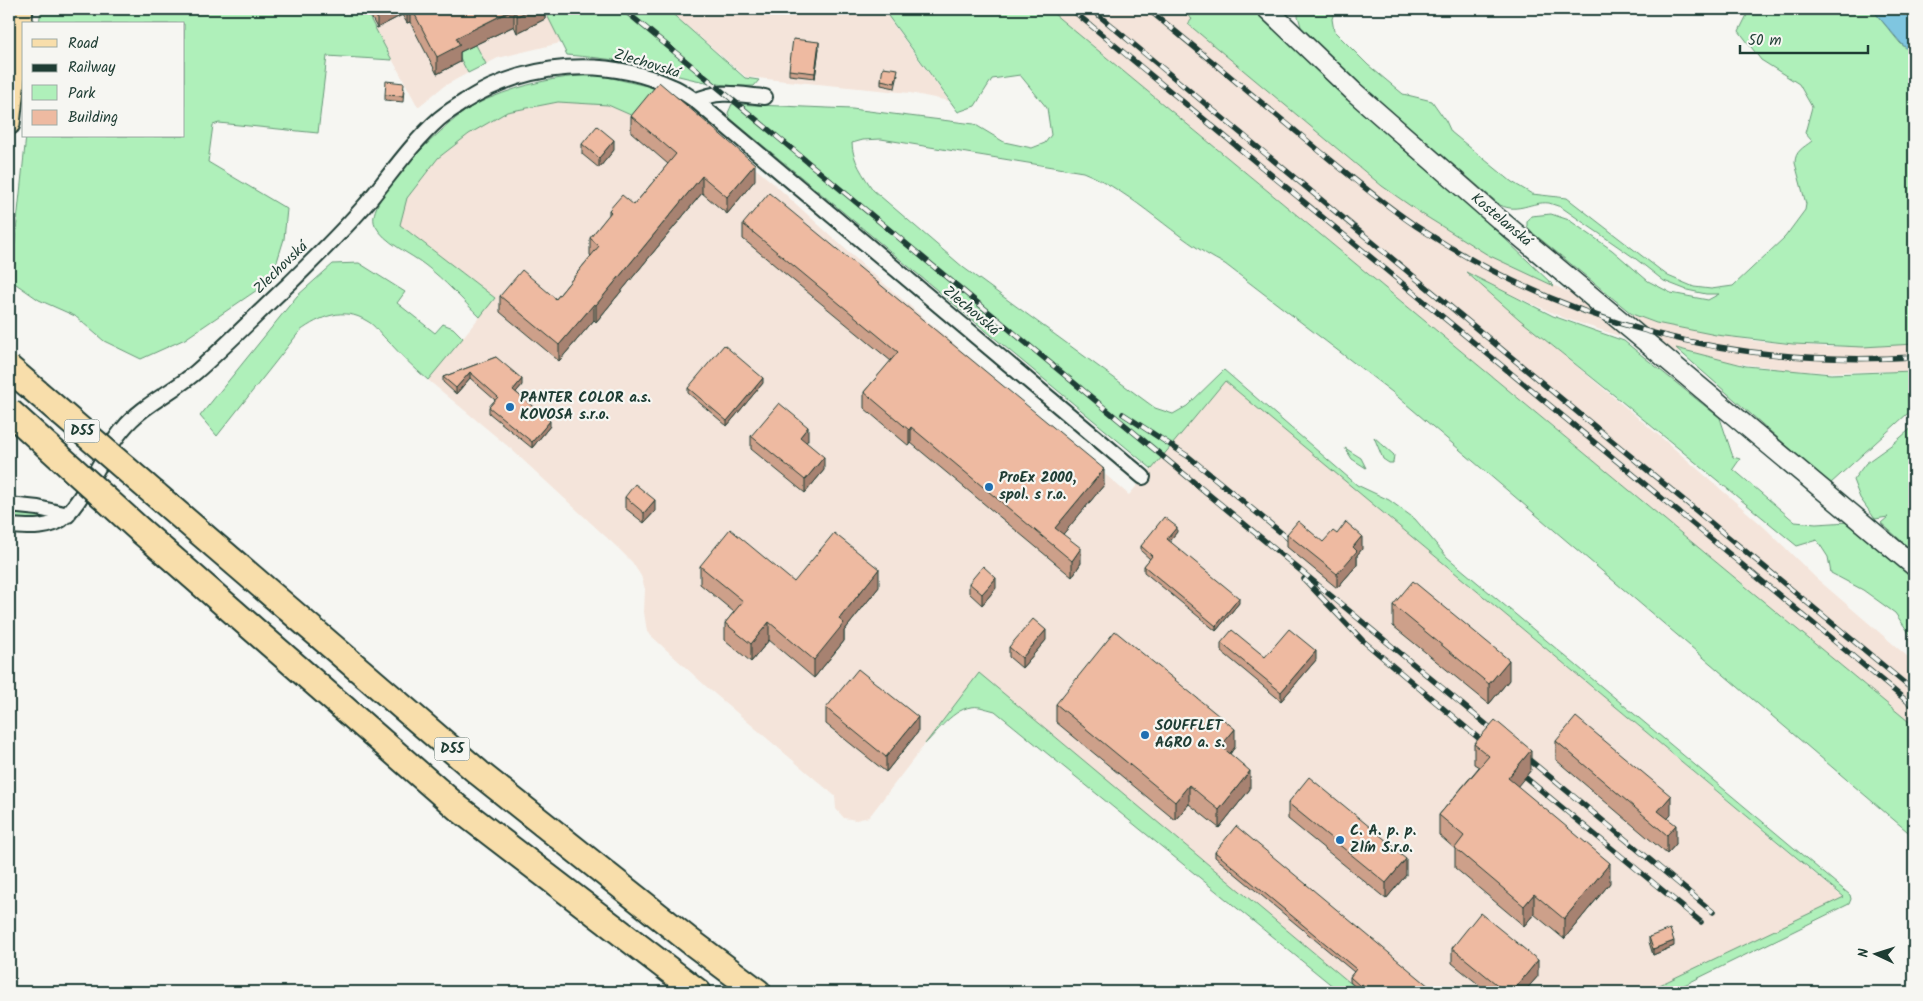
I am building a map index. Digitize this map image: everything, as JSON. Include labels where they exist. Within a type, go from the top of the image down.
[{"type":"highway","name":"D55","points":[[9,368],[479,773],[690,941],[758,992]]},
{"type":"highway","name":"D55","points":[[9,411],[141,531],[458,808],[698,992]]},
{"type":"main road","points":[[9,124],[22,9]]},
{"type":"main road","name":"Kostelanská","points":[[1267,9],[1354,92],[1478,201],[1914,566]]},
{"type":"street","name":"Zlechovská","points":[[68,515],[108,448],[124,427],[195,373],[295,278],[346,227],[392,171],[439,119],[481,92],[513,78],[552,69],[583,66],[602,67],[639,75],[674,87],[696,101],[1144,477]]},
{"type":"street","points":[[696,101],[704,97],[724,93],[765,97]]},
{"type":"street","points":[[11,503],[68,515]]},
{"type":"street","points":[[11,527],[34,527],[56,523],[68,515]]},
{"type":"shaded area","points":[[365,9],[434,9],[468,73],[444,86],[418,107]]},
{"type":"shaded area","points":[[457,9],[569,9],[585,37],[498,58],[486,64]]},
{"type":"shaded area","points":[[667,9],[882,9],[949,101],[910,93],[746,77]]},
{"type":"shaded area","points":[[1048,9],[1179,9],[1192,19],[1188,24],[1382,186],[1455,235],[1513,267],[1573,294],[1656,323],[1754,341],[1827,347],[1914,344],[1914,370],[1826,372],[1791,370],[1712,360],[1644,344],[1564,318],[1464,271],[1662,438],[1763,526],[1816,578],[1914,662],[1914,726]]},
{"type":"shaded area","points":[[558,102],[608,105],[642,120],[677,104],[773,183],[865,267],[1129,495],[1225,380],[1844,898],[1645,992],[1361,992],[979,674],[869,817],[856,820],[844,818],[836,809],[835,796],[709,689],[647,632],[644,612],[645,589],[641,576],[632,562],[510,448],[428,380],[495,298],[400,225],[407,198],[438,158],[469,134],[507,112]]},
{"type":"green space","points":[[41,9],[365,9],[392,60],[327,56],[318,133],[219,123],[213,125],[208,162],[287,209],[284,239],[275,268],[260,288],[185,339],[141,359],[104,341],[75,316],[39,300],[13,282],[12,269],[26,138],[185,138],[185,22],[39,22]]},
{"type":"green space","points":[[434,9],[457,9],[486,64],[468,73]]},
{"type":"green space","points":[[544,9],[667,9],[745,78],[759,80],[754,86],[722,85],[625,62],[567,55]]},
{"type":"green space","points":[[883,9],[1048,9],[1914,726],[1914,837],[1392,392],[1225,264],[1206,254],[1120,192],[1083,172],[881,139],[852,143],[856,162],[873,190],[964,268],[1155,408],[1173,414],[1187,406],[1224,370],[1357,485],[1389,500],[1415,519],[1447,557],[1850,895],[1849,904],[1670,992],[1645,992],[1844,897],[1225,381],[1152,469],[730,118],[728,113],[732,104],[852,109],[974,124],[1004,142],[1032,148],[1045,143],[1051,135],[1047,108],[1020,75],[992,79],[975,106],[958,112]]},
{"type":"green space","points":[[1179,9],[1253,9],[1405,151],[1477,212],[1554,286],[1488,255],[1422,214],[1382,186],[1188,24],[1192,19]]},
{"type":"green space","points":[[1298,9],[1335,9],[1332,19],[1334,31],[1368,65],[1403,94],[1432,101],[1451,132],[1512,182],[1532,194],[1567,198],[1668,276],[1694,287],[1711,289],[1733,286],[1785,237],[1805,210],[1806,204],[1795,159],[1798,153],[1812,141],[1805,133],[1812,107],[1799,84],[1761,60],[1739,31],[1750,9],[1872,9],[1900,43],[1914,55],[1914,344],[1863,347],[1793,344],[1716,335],[1656,323],[1632,314],[1533,233],[1527,226],[1531,216],[1551,214],[1569,220],[1612,250],[1648,281],[1671,293],[1708,300],[1719,294],[1706,294],[1687,290],[1664,281],[1636,259],[1561,207],[1549,203],[1519,208],[1500,205],[1351,76],[1302,30]]},
{"type":"green space","points":[[593,75],[664,90],[642,120],[608,105],[558,102],[507,112],[469,134],[438,158],[407,198],[400,225],[495,298],[480,317],[432,271],[384,237],[375,225],[374,214],[380,199],[391,183],[421,150],[463,112],[478,103],[515,89],[552,79]]},
{"type":"green space","points":[[359,263],[405,292],[397,303],[435,333],[443,324],[453,328],[463,338],[428,380],[367,321],[349,314],[341,314],[316,321],[300,331],[217,436],[200,416],[297,296],[333,264]]},
{"type":"green space","points":[[1466,272],[1553,316],[1624,341],[1720,418],[1733,457],[1740,459],[1733,469],[1795,522],[1816,524],[1849,522],[1914,578],[1914,640],[1895,613],[1863,590],[1831,573],[1828,557],[1817,540],[1797,546],[1519,319]]},
{"type":"green space","points":[[1676,348],[1746,366],[1831,374],[1914,371],[1914,411],[1907,414],[1830,484]]},
{"type":"green space","points":[[1914,426],[1914,552],[1881,523],[1888,517],[1875,519],[1860,498],[1853,480],[1866,463]]},
{"type":"green space","points":[[1374,437],[1394,455],[1393,463],[1383,459]]},
{"type":"green space","points":[[1345,448],[1361,458],[1366,468],[1352,459]]},
{"type":"green space","points":[[9,512],[41,516],[40,520],[9,518]]},
{"type":"green space","points":[[979,673],[1361,992],[1340,992],[995,711],[980,707],[964,709],[942,725],[925,744]]},
{"type":"water","points":[[1872,9],[1914,9],[1914,55],[1901,43]]},
{"type":"building","points":[[412,9],[514,9],[456,38],[460,45],[437,57]]},
{"type":"building","points":[[514,9],[533,9],[517,16]]},
{"type":"building","points":[[793,39],[819,42],[815,73],[789,70]]},
{"type":"building","points":[[883,67],[898,69],[895,83],[881,80]]},
{"type":"building","points":[[386,81],[404,83],[403,96],[385,95]]},
{"type":"building","points":[[659,82],[755,164],[727,197],[702,176],[596,305],[594,304],[559,345],[500,296],[522,270],[556,299],[599,246],[590,238],[611,212],[609,210],[622,195],[634,205],[676,154],[631,116]]},
{"type":"building","points":[[597,126],[614,140],[599,158],[582,144]]},
{"type":"building","points":[[769,193],[1104,469],[1055,528],[1081,548],[1072,561],[911,427],[909,430],[864,392],[898,352],[743,224]]},
{"type":"building","points":[[724,345],[763,378],[727,421],[688,388]]},
{"type":"building","name":"PANTER COLOR a.s. KOVOSA s.r.o.","points":[[496,357],[522,379],[513,390],[550,421],[532,442],[489,407],[498,397],[470,372],[456,388],[443,377]]},
{"type":"building","points":[[779,403],[808,427],[800,437],[824,457],[805,480],[751,436]]},
{"type":"building","points":[[635,484],[655,500],[644,513],[625,497]]},
{"type":"building","points":[[1164,517],[1177,527],[1167,539],[1239,598],[1216,626],[1144,566],[1152,556],[1141,546]]},
{"type":"building","points":[[1298,521],[1323,542],[1333,531],[1337,534],[1346,522],[1362,536],[1353,547],[1357,551],[1337,574],[1287,534]]},
{"type":"building","points":[[730,529],[794,582],[834,533],[879,569],[839,619],[844,623],[814,660],[769,622],[751,644],[725,623],[743,601],[700,566]]},
{"type":"building","points":[[983,566],[996,578],[982,594],[969,583]]},
{"type":"building","points":[[1413,581],[1509,660],[1489,684],[1393,605]]},
{"type":"building","points":[[1033,619],[1046,630],[1022,658],[1009,647]]},
{"type":"building","points":[[1289,629],[1316,651],[1281,692],[1221,643],[1232,630],[1265,657]]},
{"type":"building","name":"SOUFFLET AGRO a. s.","points":[[1115,631],[1235,729],[1221,746],[1250,771],[1219,810],[1189,785],[1175,802],[1056,704]]},
{"type":"building","points":[[858,669],[918,717],[886,757],[826,708]]},
{"type":"building","points":[[1576,717],[1671,796],[1658,811],[1676,825],[1667,835],[1556,741]]},
{"type":"building","points":[[1495,720],[1531,750],[1508,778],[1610,863],[1564,919],[1534,894],[1524,906],[1455,848],[1464,836],[1439,815],[1489,756],[1474,744]]},
{"type":"building","points":[[1309,777],[1393,846],[1392,848],[1406,859],[1386,883],[1288,803]]},
{"type":"building","points":[[1236,826],[1436,992],[1384,992],[1377,987],[1372,992],[1362,984],[1360,986],[1350,977],[1356,969],[1215,852]]},
{"type":"building","points":[[1480,913],[1538,960],[1512,992],[1506,992],[1452,948]]},
{"type":"building","points":[[1670,929],[1674,941],[1653,949],[1649,937]]},
{"type":"railway","points":[[623,9],[1499,735]]},
{"type":"railway","points":[[1071,9],[1914,707]]},
{"type":"railway","points":[[1091,9],[1914,691]]},
{"type":"railway","points":[[1148,9],[1349,175],[1402,216],[1474,261],[1533,290],[1593,314],[1654,333],[1717,347],[1781,355],[1847,359],[1914,357]]},
{"type":"railway","points":[[1123,414],[1189,457],[1296,545]]},
{"type":"railway","points":[[1304,579],[1362,640],[1489,747]]},
{"type":"railway","points":[[1520,752],[1713,912]]},
{"type":"railway","points":[[1514,768],[1701,922]]},
{"type":"place","name":"PANTER COLOR a.s. KOVOSA s.r.o.","points":[[510,407]]},
{"type":"place","name":"ProEx 2000, spol. s r.o.","points":[[989,487]]},
{"type":"place","name":"SOUFFLET AGRO a. s.","points":[[1145,735]]},
{"type":"place","name":"C. A. p. p. Zlín S.r.o.","points":[[1340,840]]}]
